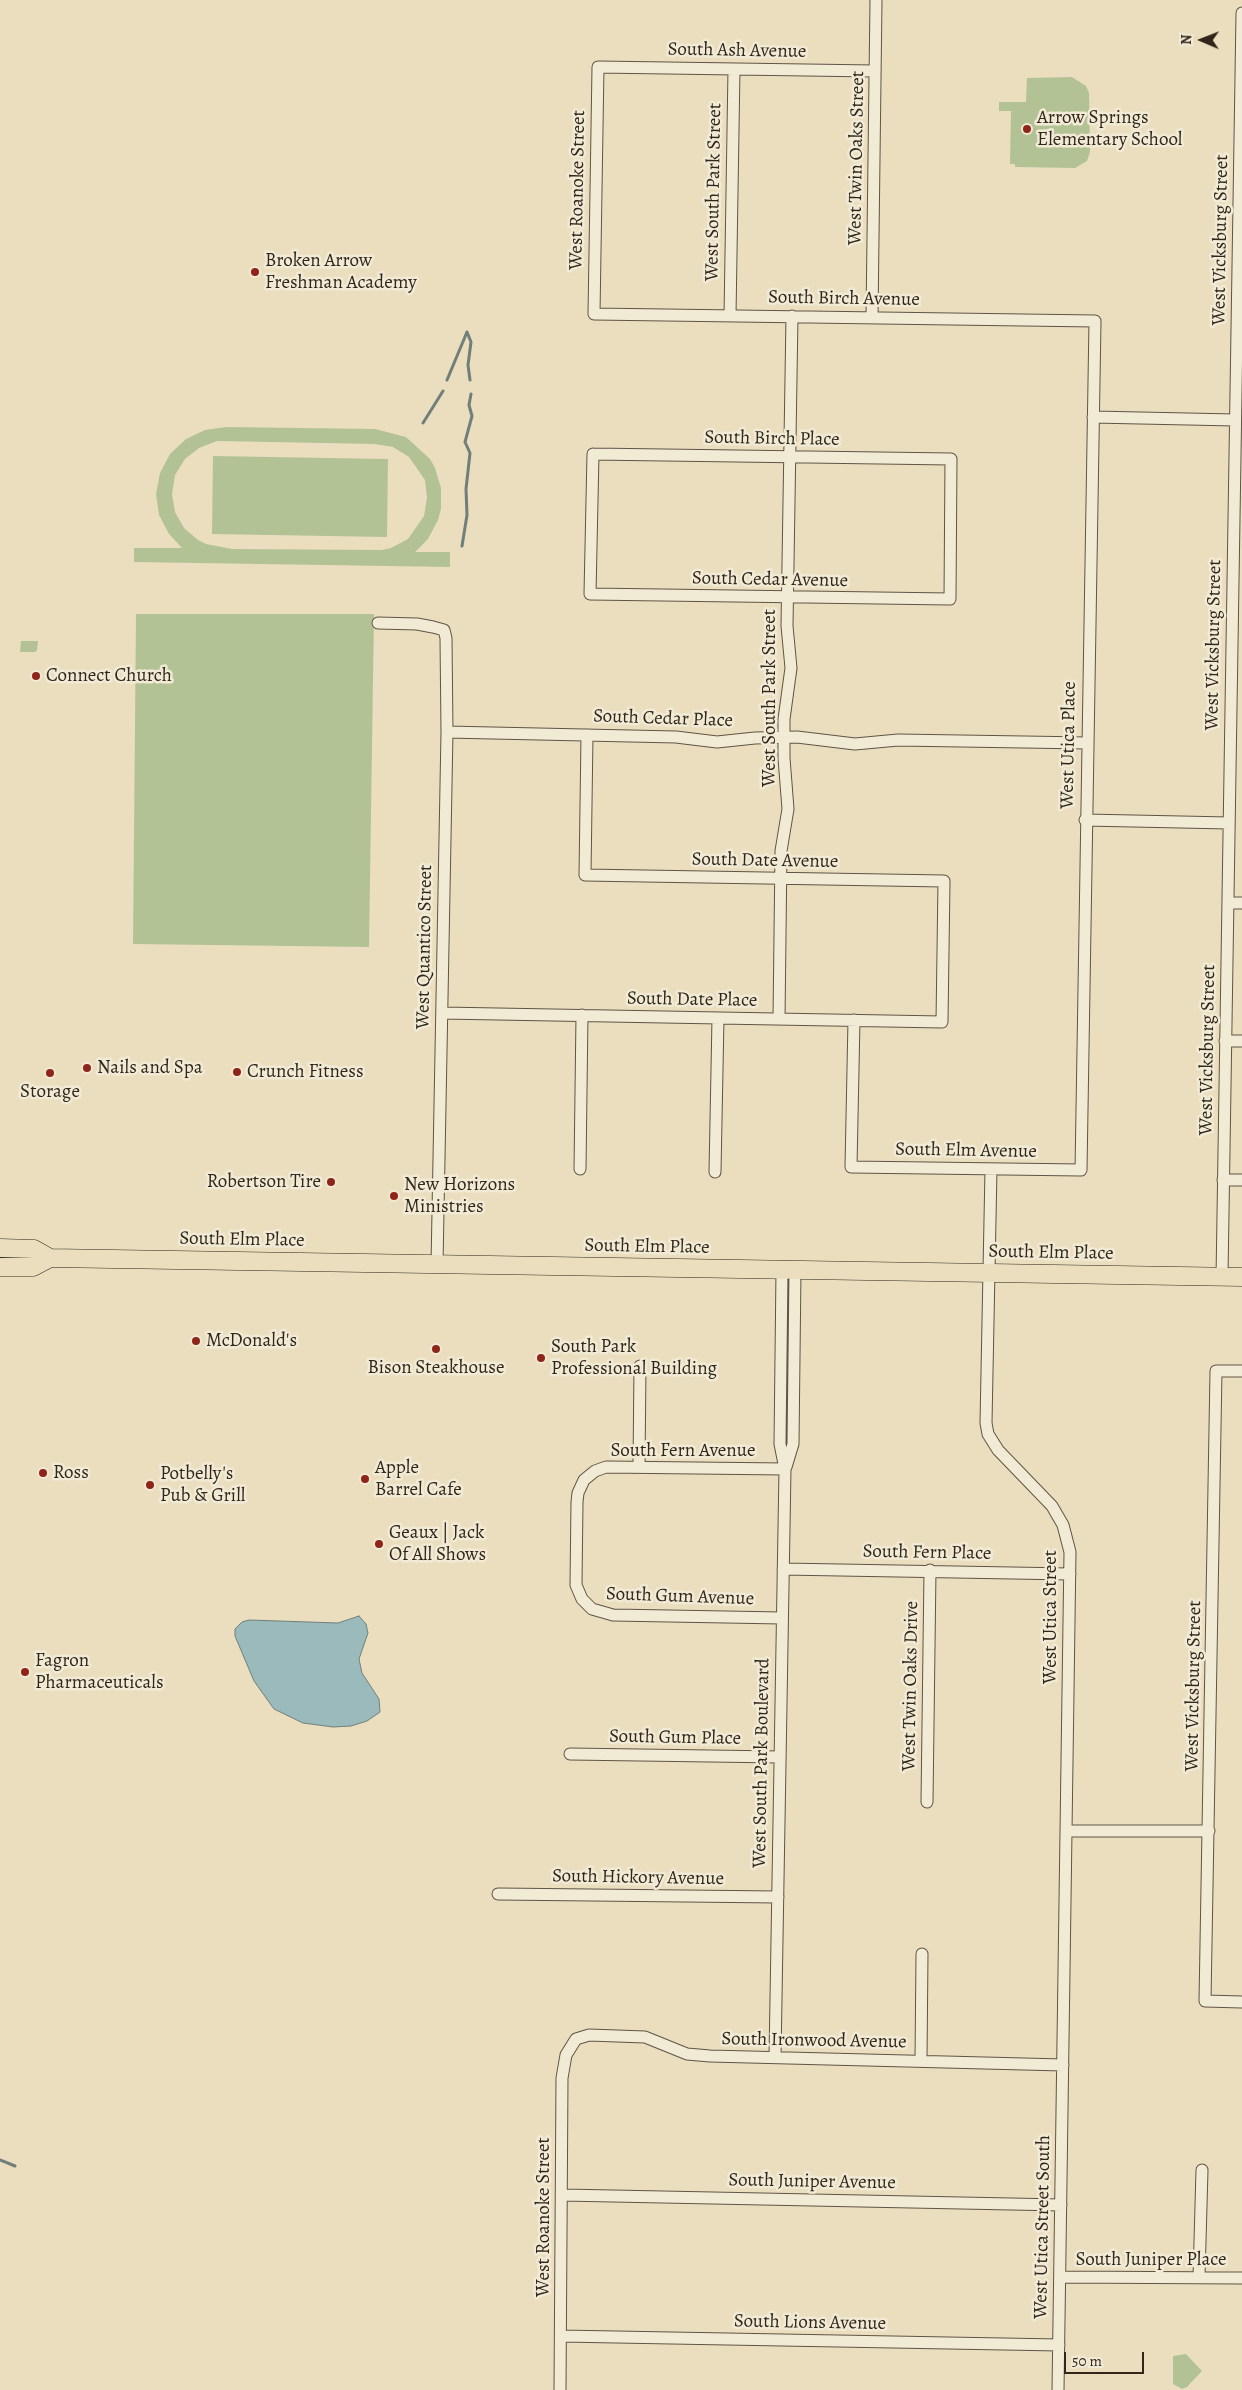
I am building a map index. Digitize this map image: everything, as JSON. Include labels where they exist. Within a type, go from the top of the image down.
[{"type":"main road","name":"South Elm Place","points":[[0,1248],[34,1249],[50,1258],[1242,1277]]},
{"type":"main road","name":"South Elm Place","points":[[0,1267],[33,1267],[50,1258]]},
{"type":"street","name":"West Twin Oaks Street","points":[[872,317],[876,0]]},
{"type":"street","name":"West Vicksburg Street","points":[[1222,1277],[1229,822],[1236,764],[1238,487],[1235,420],[1239,348],[1242,13]]},
{"type":"street","name":"South Ash Avenue","points":[[598,67],[875,71]]},
{"type":"street","name":"West Roanoke Street","points":[[594,314],[598,67]]},
{"type":"street","name":"West South Park Street","points":[[730,316],[734,69]]},
{"type":"street","name":"South Birch Avenue","points":[[594,314],[1095,321]]},
{"type":"street","name":"West South Park Street","points":[[779,1019],[781,851],[788,804],[784,770],[784,738],[791,668],[787,626],[787,598],[792,316]]},
{"type":"street","name":"West Utica Place","points":[[1081,1170],[1085,820],[1095,321]]},
{"type":"street","points":[[1093,417],[1235,420]]},
{"type":"street","name":"South Birch Place","points":[[590,594],[593,454],[951,459],[950,600]]},
{"type":"street","name":"South Cedar Avenue","points":[[590,594],[950,600]]},
{"type":"street","name":"West Quantico Street","points":[[378,623],[417,624],[444,630],[447,660],[437,1264]]},
{"type":"street","name":"South Cedar Place","points":[[447,732],[676,737],[717,742],[755,738],[797,737],[855,744],[898,740],[1087,743]]},
{"type":"street","name":"South Date Avenue","points":[[587,735],[585,875],[944,882],[942,1022]]},
{"type":"street","points":[[1085,820],[1229,822]]},
{"type":"street","points":[[1228,903],[1242,903]]},
{"type":"street","name":"South Date Place","points":[[442,1013],[942,1022]]},
{"type":"street","points":[[580,1169],[582,1015]]},
{"type":"street","points":[[715,1172],[718,1018]]},
{"type":"street","name":"South Elm Avenue","points":[[854,1020],[851,1167],[1081,1170]]},
{"type":"street","points":[[1225,1041],[1242,1042]]},
{"type":"street","name":"West Utica Street","points":[[991,1169],[986,1423],[988,1434],[998,1450],[1045,1498],[1058,1515],[1068,1537],[1070,1574],[1063,2064]]},
{"type":"street","points":[[1223,1180],[1242,1180]]},
{"type":"street","name":"West South Park Boulevard","points":[[775,2057],[785,1469],[780,1444],[789,1270]]},
{"type":"street","points":[[639,1466],[640,1366]]},
{"type":"street","name":"West Vicksburg Street","points":[[1242,1371],[1216,1371],[1205,2001],[1242,2002]]},
{"type":"street","name":"South Fern Avenue","points":[[584,1480],[595,1471],[606,1467],[785,1469]]},
{"type":"street","name":"South Gum Avenue","points":[[584,1480],[578,1493],[577,1502],[576,1585],[582,1599],[592,1609],[614,1616],[782,1618]]},
{"type":"street","name":"South Fern Place","points":[[783,1568],[1070,1574]]},
{"type":"street","name":"West Twin Oaks Drive","points":[[927,1802],[930,1570]]},
{"type":"street","name":"South Gum Place","points":[[570,1754],[780,1757]]},
{"type":"street","points":[[1066,1831],[1209,1831]]},
{"type":"street","name":"South Hickory Avenue","points":[[498,1894],[778,1897]]},
{"type":"street","points":[[921,2060],[922,1954]]},
{"type":"street","name":"South Ironwood Avenue","points":[[571,2045],[576,2039],[589,2035],[632,2036],[651,2039],[687,2054],[1063,2064]]},
{"type":"street","name":"West Roanoke Street","points":[[560,2390],[563,2195],[562,2078],[566,2055],[571,2045]]},
{"type":"street","name":"West Utica Street South","points":[[1058,2390],[1063,2064]]},
{"type":"street","points":[[1199,2277],[1202,2170]]},
{"type":"street","name":"South Juniper Avenue","points":[[563,2195],[1061,2205]]},
{"type":"street","name":"South Juniper Place","points":[[1060,2277],[1242,2278]]},
{"type":"street","name":"South Lions Avenue","points":[[561,2336],[1059,2345]]},
{"type":"green space","points":[[1072,77],[1086,86],[1089,93],[1090,152],[1087,161],[1075,168],[1015,167],[1015,164],[1010,164],[1011,111],[999,111],[999,102],[1026,102],[1027,78]]},
{"type":"green space","points":[[226,427],[375,429],[406,437],[430,459],[441,488],[441,509],[438,520],[428,539],[415,552],[450,552],[450,567],[134,562],[134,548],[182,548],[169,534],[159,515],[156,494],[160,473],[170,454],[186,439],[205,430]],"holes":[[[217,441],[375,444],[393,447],[409,457],[425,480],[427,498],[424,516],[408,539],[391,548],[382,550],[232,549],[206,544],[198,540],[184,528],[175,512],[172,494],[175,475],[185,459],[199,448]]]},
{"type":"green space","points":[[213,456],[388,459],[387,537],[212,534]]},
{"type":"green space","points":[[136,614],[374,614],[369,947],[133,944]]},
{"type":"green space","points":[[21,641],[38,641],[37,650],[35,652],[20,652]]},
{"type":"green space","points":[[1186,2354],[1202,2371],[1187,2387],[1182,2389],[1173,2384],[1173,2356]]},
{"type":"water","points":[[359,1616],[366,1624],[368,1633],[359,1659],[362,1673],[379,1699],[380,1712],[367,1721],[351,1726],[333,1727],[303,1723],[274,1709],[254,1681],[235,1636],[235,1629],[242,1622],[249,1620],[338,1623]]},
{"type":"waterway","points":[[467,332],[471,342],[468,365],[470,380]]},
{"type":"waterway","points":[[447,380],[467,332]]},
{"type":"waterway","points":[[423,423],[443,391]]},
{"type":"waterway","points":[[462,546],[467,515],[466,489],[470,453],[465,442],[472,416],[469,405],[471,394]]},
{"type":"waterway","points":[[0,2160],[15,2166]]},
{"type":"place","name":"Arrow Springs Elementary School","points":[[1027,129]]},
{"type":"place","name":"Broken Arrow Freshman Academy","points":[[255,272]]},
{"type":"place","name":"Connect Church","points":[[36,676]]},
{"type":"place","name":"Nails and Spa","points":[[87,1068]]},
{"type":"place","name":"Crunch Fitness","points":[[237,1072]]},
{"type":"place","name":"Storage","points":[[50,1073]]},
{"type":"place","name":"Robertson Tire","points":[[331,1182]]},
{"type":"place","name":"New Horizons Ministries","points":[[394,1196]]},
{"type":"place","name":"McDonald's","points":[[196,1341]]},
{"type":"place","name":"Bison Steakhouse","points":[[436,1349]]},
{"type":"place","name":"South Park Professional Building","points":[[541,1358]]},
{"type":"place","name":"Ross","points":[[43,1473]]},
{"type":"place","name":"Apple Barrel Cafe","points":[[365,1479]]},
{"type":"place","name":"Potbelly's Pub & Grill","points":[[150,1485]]},
{"type":"place","name":"Geaux | Jack Of All Shows","points":[[379,1544]]},
{"type":"place","name":"Fagron Pharmaceuticals","points":[[25,1672]]}]
